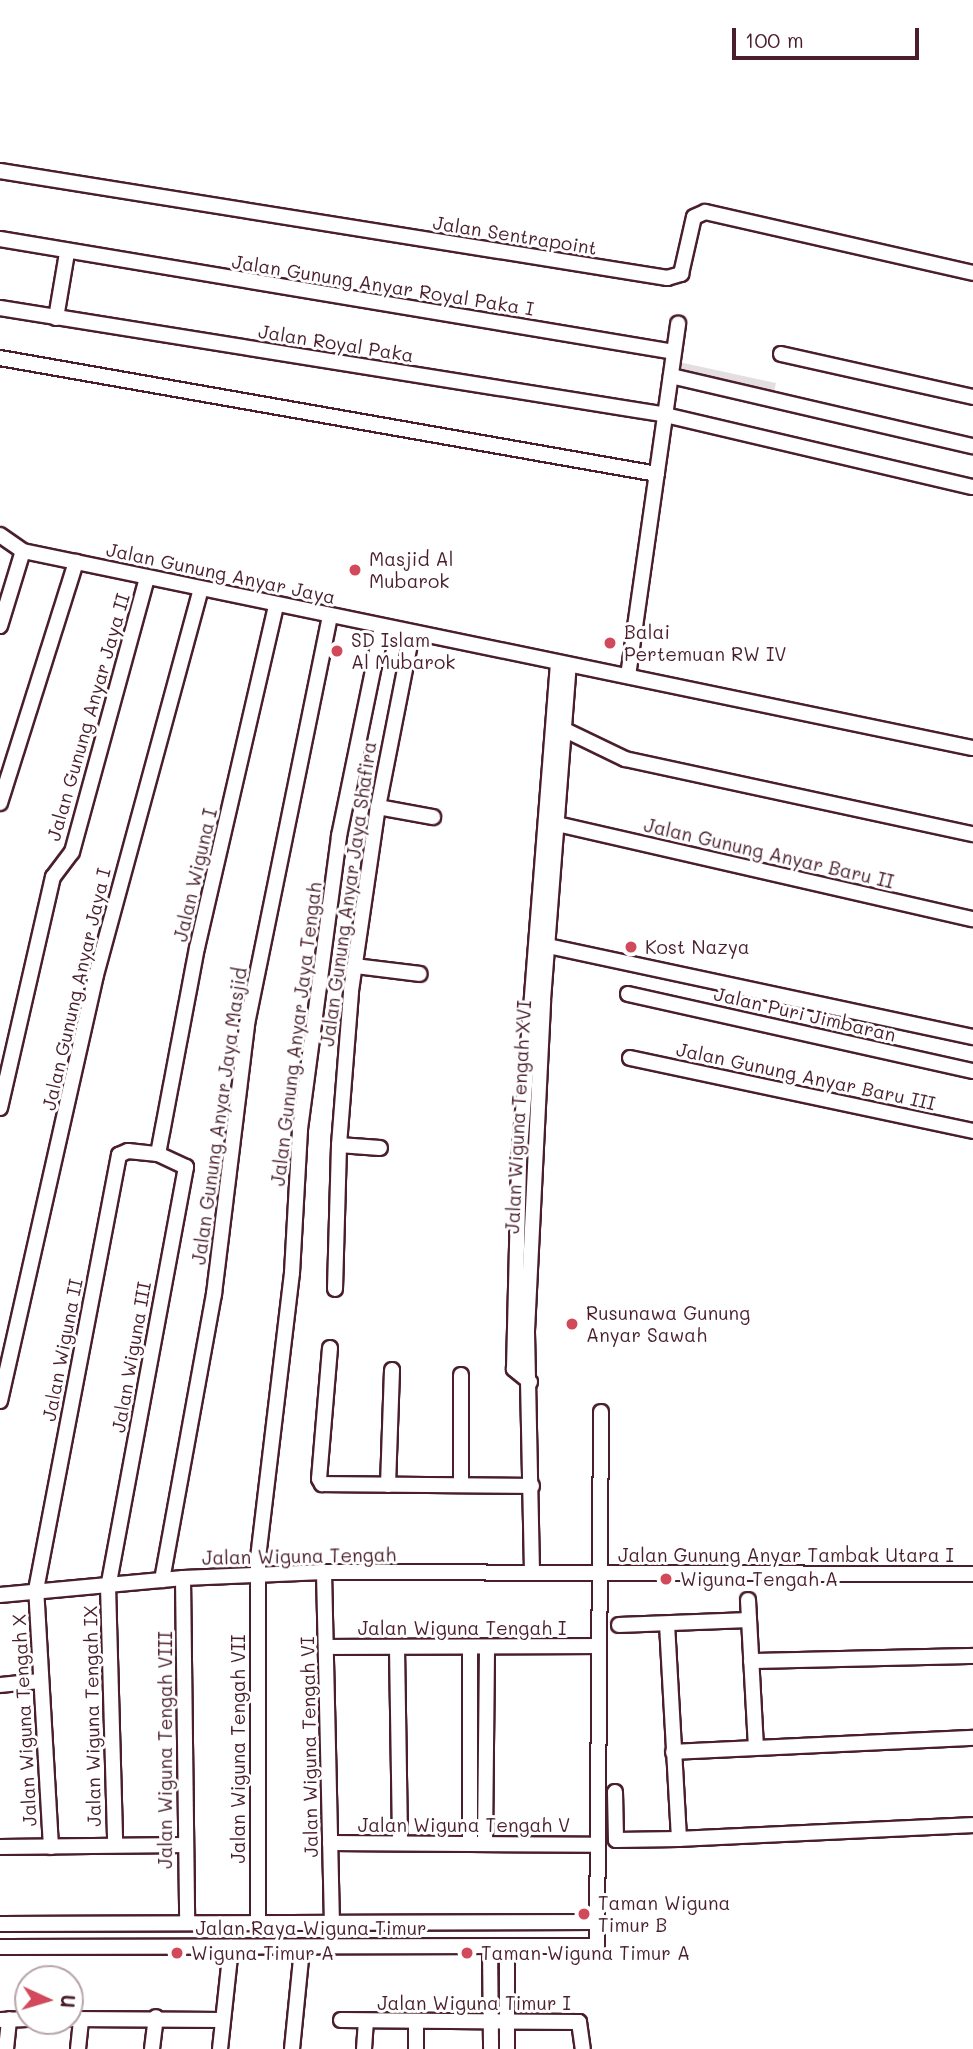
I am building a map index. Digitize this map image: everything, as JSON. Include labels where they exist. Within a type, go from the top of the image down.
[{"type":"street","name":"Jalan Sentrapoint","points":[[0,171],[667,278],[681,274],[694,217],[705,212],[973,273]]},
{"type":"street","name":"Jalan Gunung Anyar Royal Paka I","points":[[0,239],[76,255],[674,352]]},
{"type":"street","points":[[56,318],[76,255]]},
{"type":"street","name":"Jalan Royal Paka","points":[[0,308],[666,415],[973,487]]},
{"type":"street","points":[[628,676],[678,324]]},
{"type":"street","points":[[781,354],[973,397]]},
{"type":"street","points":[[0,358],[657,474]]},
{"type":"street","points":[[671,376],[973,446]]},
{"type":"street","name":"Jalan Gunung Anyar Jaya","points":[[0,535],[23,551],[276,606],[973,748]]},
{"type":"street","points":[[0,626],[23,551]]},
{"type":"street","points":[[0,803],[76,562]]},
{"type":"street","name":"Jalan Gunung Anyar Jaya II","points":[[0,1108],[53,877],[72,852],[147,577]]},
{"type":"street","name":"Jalan Gunung Anyar Jaya I","points":[[0,1401],[96,975],[201,589]]},
{"type":"street","name":"Jalan Wiguna I","points":[[158,1154],[197,948],[276,606]]},
{"type":"street","name":"Jalan Gunung Anyar Jaya Masjid","points":[[162,1580],[214,1294],[247,1024],[330,616]]},
{"type":"street","name":"Jalan Gunung Anyar Jaya Tengah","points":[[257,1575],[292,1273],[300,1129],[339,836],[382,627]]},
{"type":"street","name":"Jalan Gunung Anyar Jaya Shafira","points":[[335,1289],[339,1145],[355,966],[378,807],[412,633]]},
{"type":"street","points":[[530,1382],[514,1369],[519,1162],[564,664]]},
{"type":"street","name":"Jalan Wiguna Tengah XVI","points":[[532,1571],[528,1318],[548,946],[565,730],[564,664]]},
{"type":"street","points":[[565,730],[625,759],[973,834]]},
{"type":"street","points":[[378,807],[433,817]]},
{"type":"street","name":"Jalan Gunung Anyar Baru II","points":[[557,824],[973,919]]},
{"type":"street","points":[[548,946],[973,1037]]},
{"type":"street","points":[[355,966],[420,974]]},
{"type":"street","name":"Jalan Puri Jimbaran","points":[[628,994],[973,1071]]},
{"type":"street","name":"Jalan Gunung Anyar Baru III","points":[[630,1058],[973,1131]]},
{"type":"street","points":[[339,1145],[380,1148]]},
{"type":"street","name":"Jalan Wiguna III","points":[[108,1586],[186,1167],[158,1154]]},
{"type":"street","name":"Jalan Wiguna II","points":[[36,1590],[120,1155],[158,1154]]},
{"type":"street","points":[[330,1348],[318,1479],[328,1487],[531,1486]]},
{"type":"street","points":[[388,1485],[392,1370]]},
{"type":"street","points":[[461,1376],[461,1485]]},
{"type":"street","points":[[600,1574],[601,1412]]},
{"type":"street","name":"Jalan Wiguna Tengah","points":[[0,1595],[183,1578],[324,1572],[532,1571],[600,1574]]},
{"type":"street","name":"Jalan Wiguna Tengah VI","points":[[324,1572],[332,1922]]},
{"type":"street","name":"Jalan Gunung Anyar Tambak Utara I","points":[[600,1574],[973,1574]]},
{"type":"street","name":"Jalan Raya Wiguna Timur","points":[[0,1947],[595,1947],[600,1574]]},
{"type":"street","name":"Jalan Wiguna Tengah VII","points":[[257,1575],[257,1923]]},
{"type":"street","name":"Jalan Wiguna Tengah VIII","points":[[183,1578],[187,1922]]},
{"type":"street","name":"Jalan Wiguna Tengah IX","points":[[108,1586],[115,1844]]},
{"type":"street","name":"Jalan Wiguna Tengah X","points":[[36,1590],[51,1847]]},
{"type":"street","points":[[748,1600],[756,1746]]},
{"type":"street","points":[[619,1625],[749,1620]]},
{"type":"street","points":[[667,1624],[679,1839]]},
{"type":"street","name":"Jalan Wiguna Tengah I","points":[[326,1647],[599,1646]]},
{"type":"street","points":[[470,1647],[477,1842]]},
{"type":"street","points":[[477,1842],[487,1647]]},
{"type":"street","points":[[397,1648],[400,1843]]},
{"type":"street","points":[[751,1661],[973,1657]]},
{"type":"street","points":[[0,1685],[40,1681]]},
{"type":"street","points":[[673,1752],[756,1746],[973,1738]]},
{"type":"street","points":[[615,1792],[616,1840],[973,1825]]},
{"type":"street","name":"Jalan Wiguna Tengah V","points":[[330,1843],[477,1842],[597,1846]]},
{"type":"street","points":[[0,1847],[185,1845]]},
{"type":"street","name":"Jalan Raya Wiguna Timur","points":[[0,1924],[597,1922]]},
{"type":"street","points":[[42,1947],[43,1924]]},
{"type":"street","points":[[220,2049],[231,1947]]},
{"type":"street","points":[[490,1948],[491,2049]]},
{"type":"street","points":[[507,1948],[507,2049]]},
{"type":"street","points":[[292,2049],[302,1949]]},
{"type":"street","points":[[84,2019],[156,2017],[223,2020]]},
{"type":"street","points":[[152,2049],[156,2017]]},
{"type":"street","points":[[5,2019],[6,2049]]},
{"type":"street","name":"Jalan Wiguna Timur I","points":[[341,2020],[366,2022],[507,2019],[579,2022],[583,2049]]},
{"type":"street","points":[[416,2021],[416,2049]]},
{"type":"street","points":[[364,2049],[366,2022]]},
{"type":"shaded area","points":[[679,362],[776,383],[774,392],[677,370]]},
{"type":"place","name":"Masjid Al Mubarok","points":[[355,570]]},
{"type":"place","name":"Balai Pertemuan RW IV","points":[[610,643]]},
{"type":"place","name":"SD Islam Al Mubarok","points":[[337,651]]},
{"type":"place","name":"Kost Nazya","points":[[631,947]]},
{"type":"place","name":"Rusunawa Gunung Anyar Sawah","points":[[572,1324]]},
{"type":"place","name":"Wiguna Tengah A","points":[[666,1579]]},
{"type":"place","name":"Taman Wiguna Timur B","points":[[584,1914]]},
{"type":"place","name":"Wiguna Timur A","points":[[177,1953]]},
{"type":"place","name":"Taman Wiguna Timur A","points":[[467,1953]]}]
